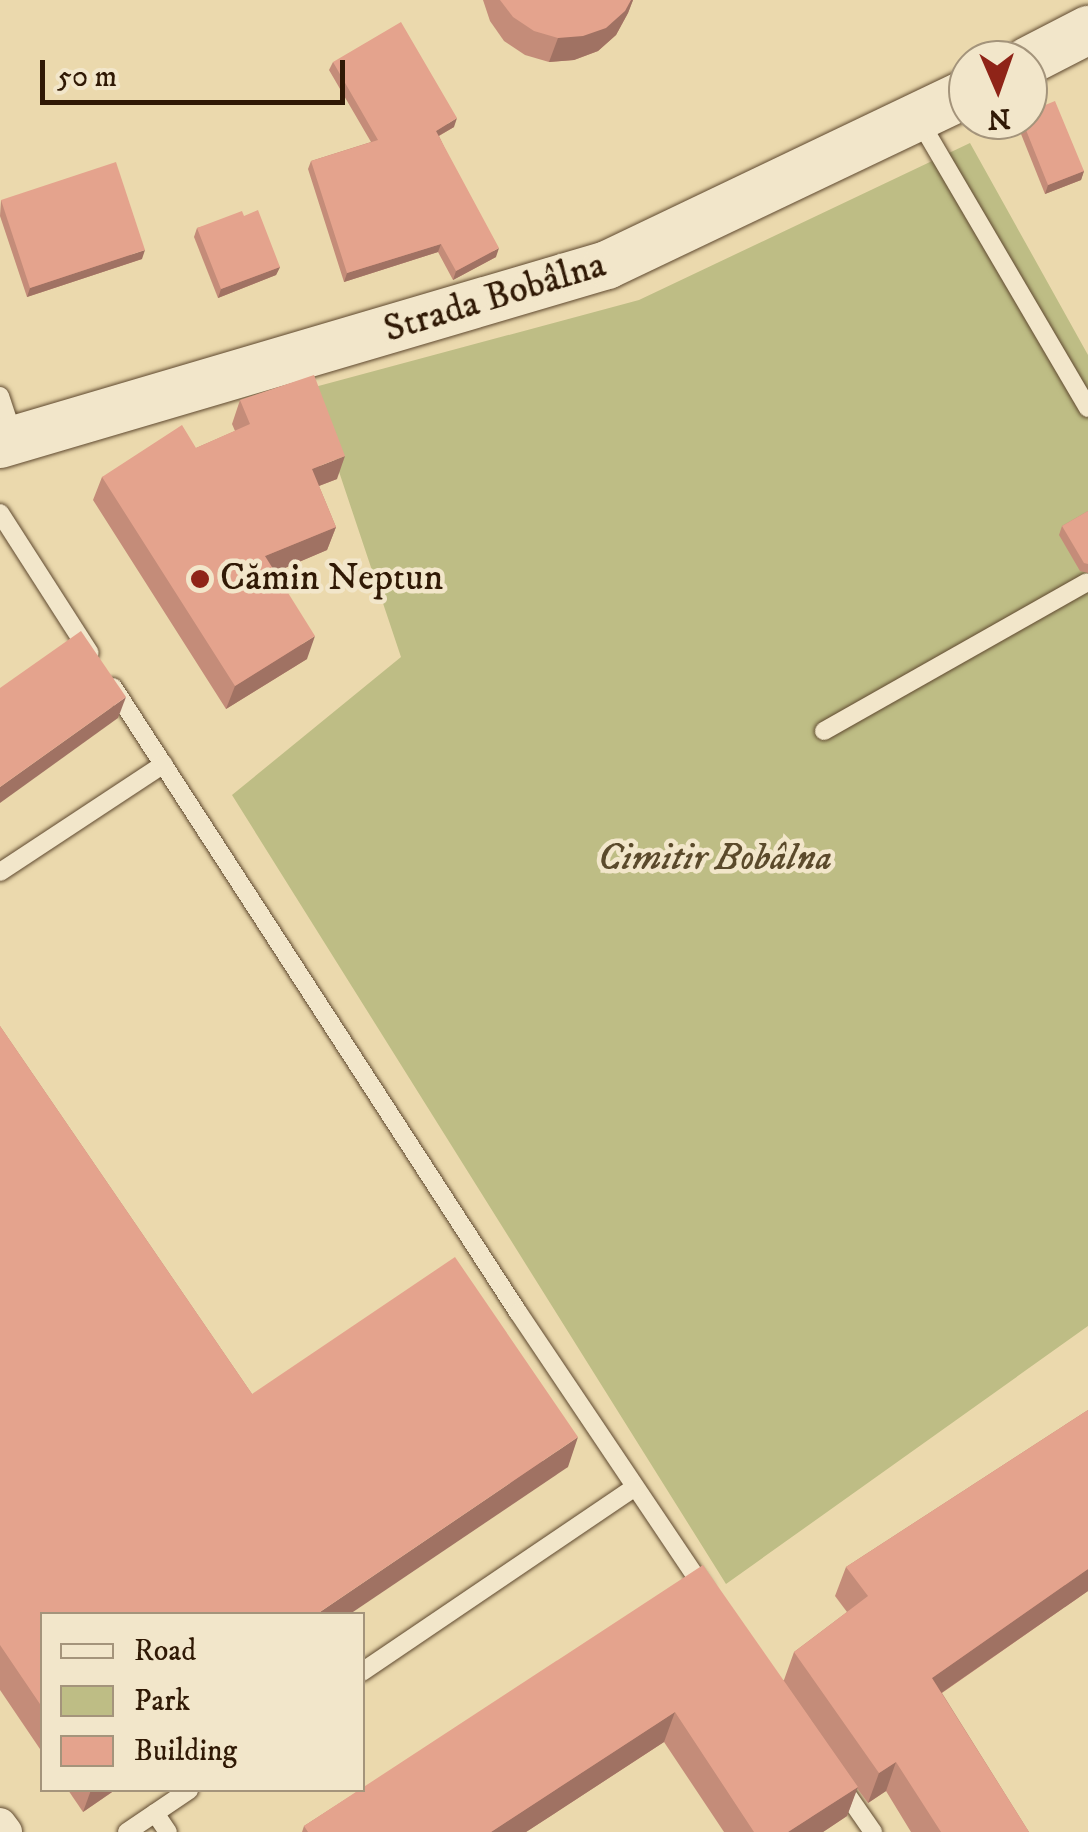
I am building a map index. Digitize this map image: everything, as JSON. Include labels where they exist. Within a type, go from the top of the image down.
[{"type":"main road","points":[[1048,51],[1088,30]]},
{"type":"main road","name":"Strada Bobâlna","points":[[5,426],[608,265],[948,104]]},
{"type":"street","points":[[0,1824],[6,1832]]},
{"type":"lane","points":[[919,119],[1088,408]]},
{"type":"lane","points":[[0,513],[634,1488],[714,1603]]},
{"type":"lane","points":[[824,731],[1086,582]]},
{"type":"lane","points":[[0,872],[164,764]]},
{"type":"lane","points":[[365,1670],[634,1488]]},
{"type":"lane","points":[[827,1766],[872,1832]]},
{"type":"lane","points":[[127,1832],[187,1792]]},
{"type":"lane","points":[[154,1813],[168,1832]]},
{"type":"green space","name":"Cimitir Bobâlna","points":[[970,143],[1088,355],[1088,1326],[726,1584],[232,795],[401,657],[311,388],[639,300]]},
{"type":"building","points":[[500,0],[631,0],[606,28],[583,36],[558,38],[534,31],[513,17]]},
{"type":"building","points":[[401,22],[457,118],[436,131],[499,248],[456,271],[441,244],[347,273],[311,161],[378,140],[333,62]]},
{"type":"building","points":[[1055,101],[1084,171],[1048,185],[1030,140],[1048,140],[1048,104]]},
{"type":"building","points":[[116,162],[145,250],[30,288],[1,200]]},
{"type":"building","points":[[258,210],[280,267],[221,289],[197,228],[242,211],[244,216]]},
{"type":"building","points":[[314,375],[345,456],[312,469],[336,527],[265,556],[315,636],[235,686],[102,477],[182,425],[196,448],[250,424],[240,400]]},
{"type":"building","points":[[1088,511],[1088,564],[1062,526]]},
{"type":"building","points":[[81,631],[126,697],[0,787],[0,688]]},
{"type":"building","points":[[0,1026],[252,1394],[455,1257],[578,1437],[320,1612],[40,1612],[40,1704],[0,1645]]},
{"type":"building","points":[[1088,1410],[1088,1569],[932,1678],[1029,1832],[941,1832],[896,1762],[879,1773],[794,1652],[868,1596],[846,1567]]},
{"type":"building","points":[[703,1565],[858,1787],[788,1832],[754,1832],[675,1712],[491,1832],[308,1832],[304,1826],[356,1792],[365,1792],[365,1786]]},
{"type":"place","name":"Cămin Neptun","points":[[200,579]]}]
